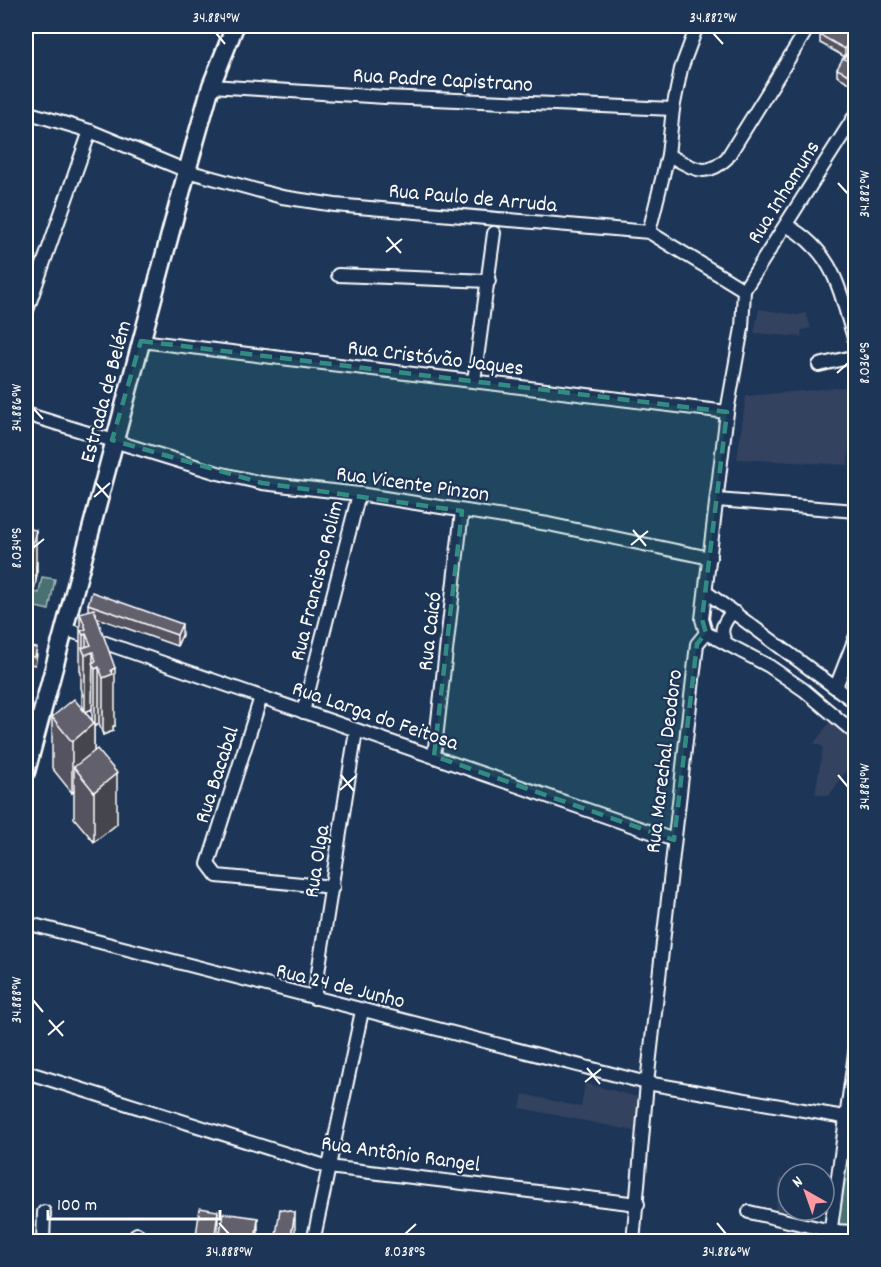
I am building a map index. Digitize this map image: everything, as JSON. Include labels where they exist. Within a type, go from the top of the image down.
[{"type":"main road","name":"Estrada de Belém","points":[[26,772],[65,629],[112,440],[187,171],[211,86],[235,26]]},
{"type":"street","points":[[649,232],[668,155],[673,109],[681,69],[697,26]]},
{"type":"street","points":[[668,155],[699,171],[717,168],[727,158],[809,26]]},
{"type":"street","name":"Rua Padre Capistrano","points":[[211,86],[673,109]]},
{"type":"street","name":"Rua Paulo de Arruda","points":[[26,112],[90,131],[187,171],[282,197],[335,205],[649,232],[744,290]]},
{"type":"street","name":"Rua Inhamuns","points":[[744,290],[855,114]]},
{"type":"street","points":[[26,312],[90,131]]},
{"type":"street","points":[[786,225],[816,245],[826,259],[855,344]]},
{"type":"street","points":[[474,381],[494,233]]},
{"type":"street","points":[[338,275],[489,282]]},
{"type":"street","name":"Rua Marechal Deodoro","points":[[633,1242],[647,1083],[674,840],[697,644],[706,633],[702,619],[727,412],[742,328],[744,290]]},
{"type":"street","name":"Rua Cristóvão Jaques","points":[[141,341],[727,412]]},
{"type":"street","points":[[819,364],[855,356]]},
{"type":"street","name":"Rua Vicente Pinzon","points":[[26,414],[229,476],[285,487],[359,494],[548,524],[710,558]]},
{"type":"street","name":"Rua Francisco Rolim","points":[[303,712],[359,494]]},
{"type":"street","points":[[717,500],[855,511]]},
{"type":"street","name":"Rua Caicó","points":[[434,756],[462,511]]},
{"type":"street","points":[[706,592],[855,703]]},
{"type":"street","points":[[727,644],[722,634],[723,625],[730,615],[736,613]]},
{"type":"street","name":"Rua Larga do Feitosa","points":[[65,629],[674,840]]},
{"type":"street","points":[[706,633],[778,672],[855,734]]},
{"type":"street","points":[[836,687],[855,636]]},
{"type":"street","name":"Rua Bacabal","points":[[261,697],[208,864],[217,876],[333,887]]},
{"type":"street","name":"Rua Olga","points":[[314,998],[356,731]]},
{"type":"street","name":"Rua 24 de Junho","points":[[26,923],[647,1083],[850,1119]]},
{"type":"street","points":[[313,1242],[362,1011]]},
{"type":"street","points":[[830,1236],[850,1119],[855,1046]]},
{"type":"street","name":"Rua Antônio Rangel","points":[[26,1072],[328,1167],[638,1204]]},
{"type":"street","points":[[43,1242],[44,1212]]},
{"type":"street","points":[[749,1212],[830,1236],[855,1232]]},
{"type":"highlighted area","points":[[141,341],[727,412],[702,619],[706,633],[697,644],[674,840],[434,756],[462,511],[262,483],[112,440]]},
{"type":"shaded area","points":[[759,309],[798,315],[806,313],[811,328],[802,330],[801,337],[754,333]]},
{"type":"shaded area","points":[[855,386],[848,465],[737,459],[746,396]]},
{"type":"shaded area","points":[[831,721],[855,744],[855,758],[829,796],[815,794],[823,747],[814,743]]},
{"type":"shaded area","points":[[585,1083],[638,1097],[635,1131],[520,1108],[523,1094],[581,1107]]},
{"type":"green space","points":[[42,577],[55,579],[49,610],[31,606],[33,592],[39,593]]},
{"type":"green space","points":[[855,1130],[855,1227],[837,1225],[848,1136]]},
{"type":"building","points":[[830,26],[840,26],[855,33],[845,49],[820,35],[824,27],[828,29]]},
{"type":"building","points":[[843,58],[855,65],[855,78],[837,69]]},
{"type":"building","points":[[26,528],[36,530],[26,575]]},
{"type":"building","points":[[92,592],[182,624],[177,635],[88,604]]},
{"type":"building","points":[[94,609],[115,668],[111,670],[113,674],[103,678],[99,667],[95,669],[92,663],[96,661],[93,652],[85,655],[82,648],[91,645],[86,634],[83,635],[81,631],[86,629],[80,613]]},
{"type":"building","points":[[26,646],[37,648],[35,657],[26,656]]},
{"type":"building","points":[[74,699],[94,723],[72,742],[52,717]]},
{"type":"building","points":[[97,749],[117,773],[94,792],[74,767]]},
{"type":"building","points":[[200,1208],[218,1211],[214,1242],[195,1242]]},
{"type":"building","points":[[280,1209],[295,1212],[290,1242],[275,1242]]},
{"type":"building","points":[[223,1213],[258,1218],[255,1242],[219,1239]]}]
